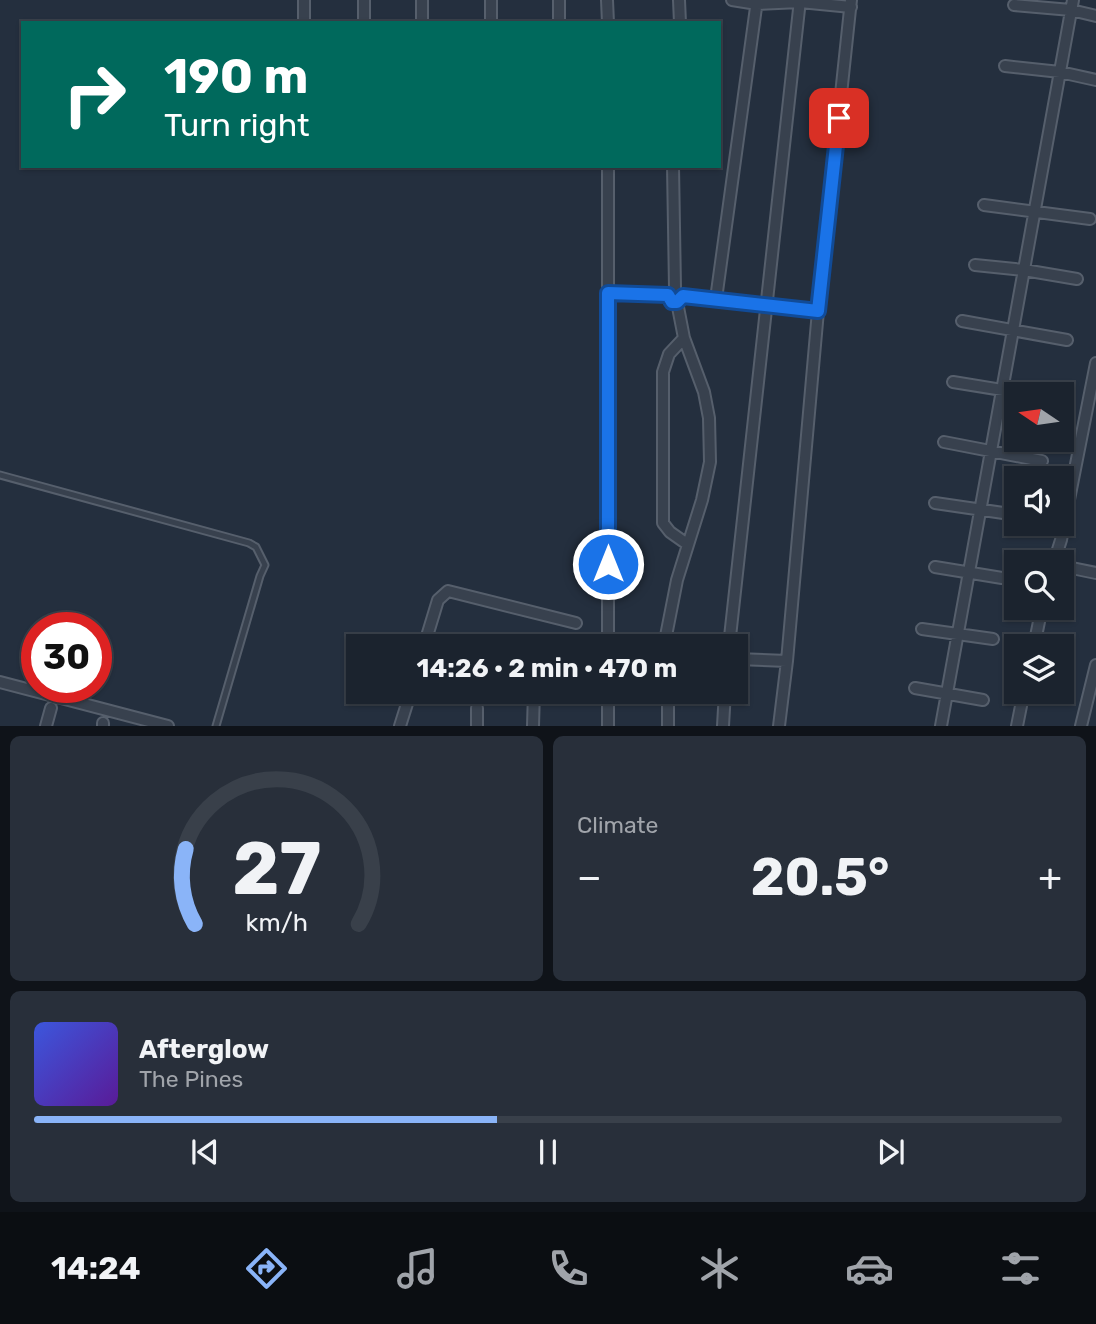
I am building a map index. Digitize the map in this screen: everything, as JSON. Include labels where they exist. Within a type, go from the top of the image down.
[{"type":"street","points":[[304,0],[304,21]]},
{"type":"street","points":[[364,0],[364,21]]},
{"type":"street","points":[[422,0],[422,21]]},
{"type":"street","points":[[491,0],[491,21]]},
{"type":"street","points":[[559,0],[559,21]]},
{"type":"street","points":[[607,0],[608,21]]},
{"type":"street","points":[[679,0],[680,21]]},
{"type":"street","points":[[732,0],[851,4],[818,311],[779,726]]},
{"type":"street","points":[[730,634],[800,1]]},
{"type":"street","points":[[716,299],[757,2]]},
{"type":"street","points":[[1014,5],[1072,5],[1096,16]]},
{"type":"street","points":[[941,726],[1072,5]]},
{"type":"street","points":[[1005,66],[1060,72],[1096,80]]},
{"type":"street","points":[[607,634],[608,168]]},
{"type":"street","points":[[666,634],[677,580],[707,481],[711,444],[704,392],[684,338],[676,295],[673,168]]},
{"type":"street","points":[[984,205],[1090,219]]},
{"type":"street","points":[[975,265],[1077,279]]},
{"type":"street","points":[[608,293],[676,295],[818,311]]},
{"type":"street","points":[[962,321],[1067,340]]},
{"type":"street","points":[[684,338],[669,354],[663,372],[663,523],[670,532],[687,544]]},
{"type":"street","points":[[1058,550],[1096,363]]},
{"type":"street","points":[[953,382],[1002,390]]},
{"type":"street","points":[[944,442],[1042,461]]},
{"type":"street","points":[[935,503],[1004,513]]},
{"type":"street","points":[[935,567],[1002,578]]},
{"type":"street","points":[[1074,568],[1096,573]]},
{"type":"street","points":[[428,634],[438,600],[448,591],[576,623]]},
{"type":"street","points":[[922,629],[993,639]]},
{"type":"street","points":[[748,659],[787,661]]},
{"type":"street","points":[[1081,726],[1096,664]]},
{"type":"street","points":[[0,682],[169,726]]},
{"type":"street","points":[[915,688],[983,700]]},
{"type":"street","points":[[400,726],[407,704]]},
{"type":"street","points":[[533,726],[534,704]]},
{"type":"street","points":[[608,704],[608,726]]},
{"type":"street","points":[[667,726],[668,704]]},
{"type":"street","points":[[723,726],[724,704]]},
{"type":"street","points":[[1017,726],[1021,704]]},
{"type":"street","points":[[46,726],[51,708]]},
{"type":"street","points":[[477,708],[477,726]]},
{"type":"lane","points":[[0,475],[256,547],[265,565],[216,726]]},
{"type":"route","points":[[608,564],[608,293],[668,295],[672,302],[681,300],[683,296],[818,311],[839,118]]}]
